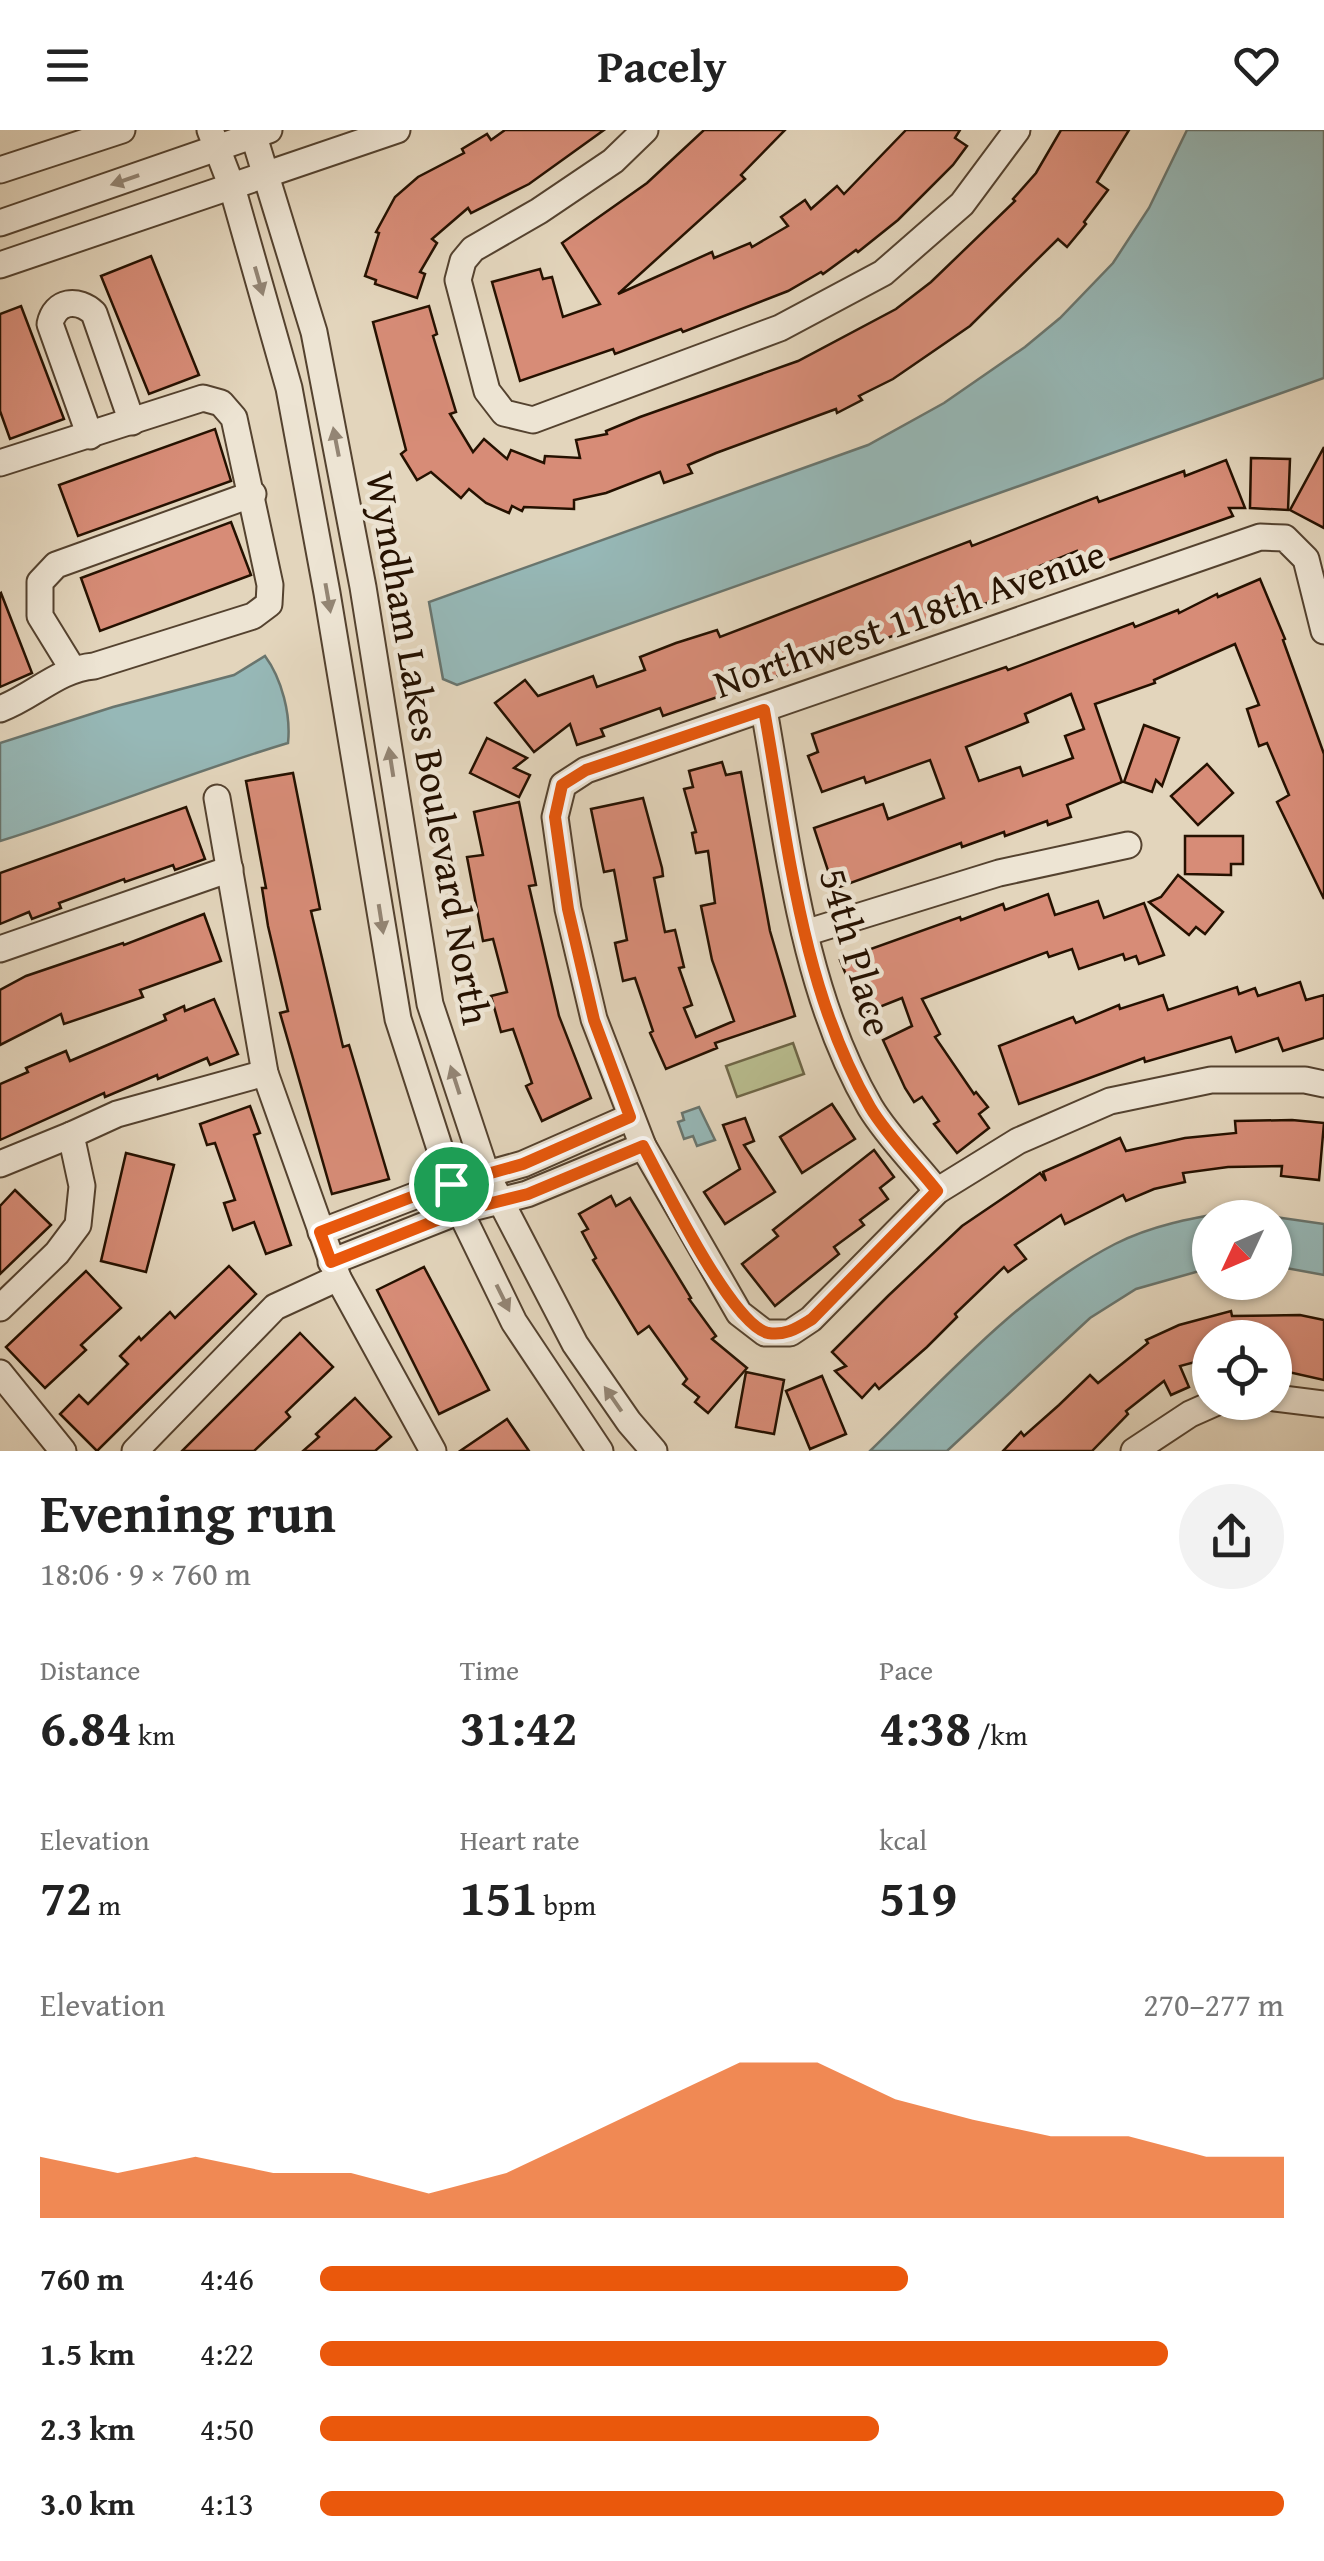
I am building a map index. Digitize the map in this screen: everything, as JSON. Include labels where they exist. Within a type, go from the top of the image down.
[{"type":"street","points":[[0,170],[122,130]]},
{"type":"street","points":[[0,265],[397,130]]},
{"type":"street","points":[[645,130],[613,161],[539,211],[473,248],[463,261],[458,280],[487,391],[504,413],[533,420],[780,328],[883,273],[962,204],[1018,130]]},
{"type":"street","points":[[0,223],[214,139],[258,131]]},
{"type":"street","name":"Wyndham Lakes Boulevard North","points":[[258,131],[314,332],[364,587],[430,1004],[486,1173],[501,1203],[576,1344],[629,1422],[654,1451]]},
{"type":"street","name":"Wyndham Lakes Boulevard North","points":[[214,139],[232,187],[289,388],[398,1019],[460,1211],[514,1322],[600,1451]]},
{"type":"street","points":[[90,436],[50,324],[59,306],[75,302],[94,313],[132,422]]},
{"type":"street","points":[[0,463],[203,398],[221,403],[234,418],[270,586],[269,604],[253,616],[94,666],[72,668],[40,690],[0,709]]},
{"type":"street","points":[[72,668],[40,616],[40,582],[56,564],[253,494]]},
{"type":"street","name":"Northwest 118th Avenue","points":[[630,1117],[594,1020],[568,909],[555,817],[562,785],[586,770],[1260,537],[1285,538],[1306,560],[1324,631]]},
{"type":"street","name":"54th Place","points":[[764,710],[805,933],[832,1024],[871,1108],[937,1191]]},
{"type":"street","points":[[217,798],[264,1073],[334,1270],[426,1448]]},
{"type":"street","points":[[805,933],[998,873],[1128,845]]},
{"type":"street","points":[[0,949],[230,869]]},
{"type":"street","points":[[0,1164],[117,1114],[264,1073]]},
{"type":"street","points":[[320,1232],[451,1184],[523,1164],[630,1117],[690,1234],[739,1313],[765,1332],[790,1333],[812,1319],[937,1191],[1018,1142],[1110,1100],[1212,1080],[1305,1080],[1324,1084]]},
{"type":"street","points":[[0,1308],[56,1253],[78,1225],[82,1186],[71,1134]]},
{"type":"street","points":[[583,1139],[595,1167]]},
{"type":"street","points":[[135,1451],[275,1307],[380,1242],[460,1211],[501,1203],[643,1146]]},
{"type":"street","points":[[369,1214],[380,1242]]},
{"type":"street","points":[[0,1373],[63,1451]]},
{"type":"street","points":[[1292,1400],[1324,1404]]},
{"type":"street","points":[[1134,1451],[1192,1413]]},
{"type":"green space","points":[[793,1043],[804,1074],[737,1097],[726,1066]]},
{"type":"water","points":[[1187,130],[1324,130],[1324,378],[457,685],[443,679],[429,602],[868,445],[944,403],[1025,347],[1060,318],[1113,263],[1149,208]]},
{"type":"water","points":[[265,656],[284,698],[288,743],[0,841],[0,743],[113,707],[234,675]]},
{"type":"water","points":[[699,1107],[715,1140],[697,1146],[693,1136],[684,1139],[678,1122],[684,1120],[682,1113]]},
{"type":"water","points":[[1192,1219],[1192,1273],[1136,1289],[1090,1318],[947,1451],[870,1451],[985,1338],[1047,1287],[1115,1244]]},
{"type":"water","points":[[1292,1219],[1324,1224],[1324,1275],[1292,1269]]},
{"type":"building","points":[[505,130],[604,130],[529,184],[471,213],[468,208],[432,239],[437,243],[420,272],[425,274],[417,298],[375,284],[376,280],[365,276],[379,233],[376,232],[395,197],[418,177],[464,153],[462,149],[487,134],[491,140]]},
{"type":"building","points":[[704,130],[785,130],[741,175],[745,179],[618,294],[712,252],[714,258],[750,243],[752,247],[788,226],[781,217],[805,200],[811,209],[837,186],[844,194],[906,130],[960,130],[955,138],[967,146],[898,220],[823,274],[683,332],[681,329],[615,354],[613,349],[520,381],[492,282],[540,269],[543,279],[552,277],[563,317],[600,304],[562,243],[647,183]]},
{"type":"building","points":[[1061,130],[1129,130],[1097,182],[1108,190],[1086,224],[1067,247],[1058,239],[970,326],[837,413],[836,409],[716,453],[688,465],[692,473],[664,483],[660,472],[606,493],[574,500],[574,509],[524,507],[522,511],[512,506],[509,513],[486,503],[469,489],[461,498],[431,472],[417,480],[401,454],[406,450],[373,322],[429,306],[437,334],[433,336],[456,412],[450,414],[473,452],[484,439],[507,459],[511,450],[544,463],[545,456],[580,458],[576,440],[607,434],[606,431],[640,417],[798,361],[896,309],[931,282],[1015,201]]},
{"type":"building","points":[[151,256],[199,375],[149,394],[101,276]]},
{"type":"building","points":[[21,306],[64,419],[10,439],[0,411],[0,314]]},
{"type":"building","points":[[215,429],[231,481],[78,536],[59,485]]},
{"type":"building","points":[[1324,447],[1324,528],[1290,510]]},
{"type":"building","points":[[1251,458],[1290,459],[1288,510],[1250,508]]},
{"type":"building","points":[[1226,460],[1245,508],[1229,508],[1233,516],[1084,569],[1077,551],[1010,578],[1016,592],[993,601],[663,716],[660,708],[601,729],[604,736],[577,745],[570,724],[534,752],[495,703],[525,680],[538,696],[593,676],[597,687],[645,670],[640,657],[676,643],[717,630],[720,637],[970,541],[972,546],[1097,497],[1099,502]]},
{"type":"building","points":[[231,522],[251,575],[100,631],[81,578]]},
{"type":"building","points":[[1260,579],[1285,639],[1324,754],[1324,899],[1277,802],[1289,795],[1267,743],[1259,746],[1247,709],[1259,705],[1235,644],[1154,680],[1155,683],[1095,704],[1122,782],[1067,805],[1071,817],[1005,836],[1004,832],[962,847],[961,843],[834,889],[814,828],[883,804],[888,819],[944,798],[930,760],[866,783],[864,777],[822,792],[808,756],[818,752],[812,734],[1006,667],[1008,670],[1133,623],[1135,627],[1178,610],[1179,613],[1217,594],[1218,597]],"holes":[[[1071,694],[1084,729],[1065,736],[1073,758],[1023,776],[1020,767],[979,781],[966,747],[1028,722],[1025,714]]]},
{"type":"building","points":[[0,594],[32,673],[0,687]]},
{"type":"building","points":[[1144,725],[1179,738],[1162,786],[1156,780],[1152,792],[1124,782]]},
{"type":"building","points":[[487,738],[527,758],[514,768],[530,775],[519,797],[470,773]]},
{"type":"building","points":[[722,762],[726,775],[741,772],[770,931],[795,1016],[715,1043],[717,1048],[666,1069],[650,1033],[653,1031],[635,978],[623,981],[615,943],[627,940],[614,870],[604,872],[591,809],[643,798],[662,868],[663,876],[654,878],[665,932],[675,930],[684,967],[679,968],[692,1005],[684,1008],[696,1037],[734,1021],[712,960],[701,906],[715,903],[708,851],[696,853],[692,833],[696,832],[684,789],[693,787],[689,771]]},
{"type":"building","points":[[1207,764],[1233,793],[1198,825],[1171,796]]},
{"type":"building","points":[[293,773],[320,909],[311,911],[343,1047],[349,1045],[389,1179],[332,1194],[280,1013],[288,1011],[268,926],[262,888],[266,888],[246,781]]},
{"type":"building","points":[[519,802],[536,885],[529,886],[559,1016],[591,1098],[542,1121],[526,1086],[532,1083],[513,1029],[501,1032],[491,996],[507,992],[493,939],[483,941],[467,857],[483,855],[474,812]]},
{"type":"building","points":[[186,807],[205,859],[175,870],[173,865],[125,882],[124,879],[59,903],[61,908],[32,919],[29,912],[0,924],[0,873]]},
{"type":"building","points":[[1185,836],[1243,836],[1243,864],[1231,864],[1231,875],[1185,874]]},
{"type":"building","points":[[1178,875],[1223,912],[1205,934],[1196,927],[1189,935],[1149,902],[1161,897]]},
{"type":"building","points":[[1048,894],[1055,915],[1098,901],[1104,918],[1144,903],[1164,955],[1139,964],[1136,956],[1125,960],[1123,954],[1079,969],[1072,949],[1049,957],[1047,952],[922,999],[940,1034],[935,1037],[974,1094],[988,1107],[979,1114],[989,1128],[957,1153],[934,1124],[939,1121],[922,1097],[914,1102],[883,1040],[912,1026],[902,998],[862,1014],[840,960],[960,917],[961,920],[1003,904],[1005,910]]},
{"type":"building","points":[[204,914],[221,961],[140,990],[143,997],[64,1024],[61,1014],[0,1045],[0,990],[26,976]]},
{"type":"building","points":[[1300,982],[1306,1000],[1324,995],[1324,1038],[1283,1051],[1278,1038],[1236,1052],[1231,1037],[1145,1062],[1144,1058],[1019,1104],[999,1046],[1073,1017],[1076,1023],[1119,1005],[1120,1009],[1163,995],[1168,1010],[1237,987],[1239,994],[1255,988],[1258,996]]},
{"type":"building","points":[[214,999],[238,1054],[210,1065],[207,1058],[105,1097],[104,1093],[0,1140],[0,1084],[66,1051],[70,1061],[166,1020],[164,1015],[184,1006],[185,1011]]},
{"type":"building","points":[[832,1104],[855,1139],[802,1173],[780,1137]]},
{"type":"building","points":[[250,1106],[260,1133],[254,1135],[291,1245],[266,1254],[254,1222],[233,1230],[224,1203],[235,1200],[215,1143],[207,1145],[200,1124]]},
{"type":"building","points":[[745,1118],[754,1141],[744,1145],[775,1192],[725,1224],[704,1192],[740,1169],[723,1125]]},
{"type":"building","points":[[1235,1121],[1324,1123],[1319,1180],[1281,1176],[1282,1166],[1183,1173],[1185,1182],[1126,1201],[1123,1195],[1065,1224],[1061,1215],[1015,1245],[1026,1259],[1008,1272],[1004,1267],[927,1347],[879,1389],[875,1384],[862,1398],[835,1371],[846,1366],[832,1352],[888,1296],[962,1226],[1040,1173],[1046,1181],[1043,1172],[1120,1138],[1126,1151],[1185,1138],[1236,1133]]},
{"type":"building","points":[[874,1150],[894,1177],[880,1188],[888,1199],[860,1220],[864,1225],[834,1247],[839,1254],[775,1306],[742,1264],[778,1236],[773,1230]]},
{"type":"building","points":[[126,1153],[174,1165],[146,1272],[101,1261]]},
{"type":"building","points":[[15,1190],[51,1225],[0,1274],[0,1206]]},
{"type":"building","points":[[611,1196],[616,1206],[630,1198],[689,1299],[716,1336],[712,1339],[747,1368],[708,1413],[695,1402],[699,1397],[683,1384],[687,1379],[649,1326],[638,1334],[593,1260],[596,1258],[582,1232],[588,1229],[579,1214]]},
{"type":"building","points":[[229,1266],[256,1294],[97,1451],[60,1414],[79,1395],[88,1404],[128,1364],[120,1356],[139,1337],[141,1340],[170,1312],[175,1318]]},
{"type":"building","points":[[424,1267],[489,1390],[439,1414],[377,1290]]},
{"type":"building","points":[[86,1271],[121,1308],[81,1345],[86,1350],[45,1388],[6,1347]]},
{"type":"building","points":[[1231,1311],[1232,1316],[1300,1315],[1324,1320],[1324,1380],[1292,1373],[1292,1320],[1198,1320]]},
{"type":"building","points":[[1192,1322],[1192,1363],[1180,1366],[1189,1387],[1171,1395],[1164,1381],[1126,1411],[1128,1414],[1092,1451],[1003,1451],[1090,1375],[1098,1383],[1148,1343],[1146,1340]]},
{"type":"building","points":[[300,1333],[333,1367],[286,1412],[290,1417],[254,1451],[182,1451]]},
{"type":"building","points":[[746,1372],[784,1380],[774,1434],[736,1427]]},
{"type":"building","points":[[822,1376],[846,1434],[810,1449],[786,1391]]},
{"type":"building","points":[[355,1398],[391,1437],[375,1451],[303,1451],[319,1437],[316,1434]]},
{"type":"building","points":[[507,1419],[529,1451],[460,1451]]},
{"type":"route","points":[[764,710],[803,926],[832,1024],[871,1108],[937,1191],[812,1319],[790,1333],[765,1332],[739,1313],[690,1234],[643,1146],[528,1194],[460,1211],[331,1262],[320,1232],[451,1184],[523,1164],[630,1117],[594,1020],[568,909],[555,817],[562,785],[586,770],[764,710]]}]
